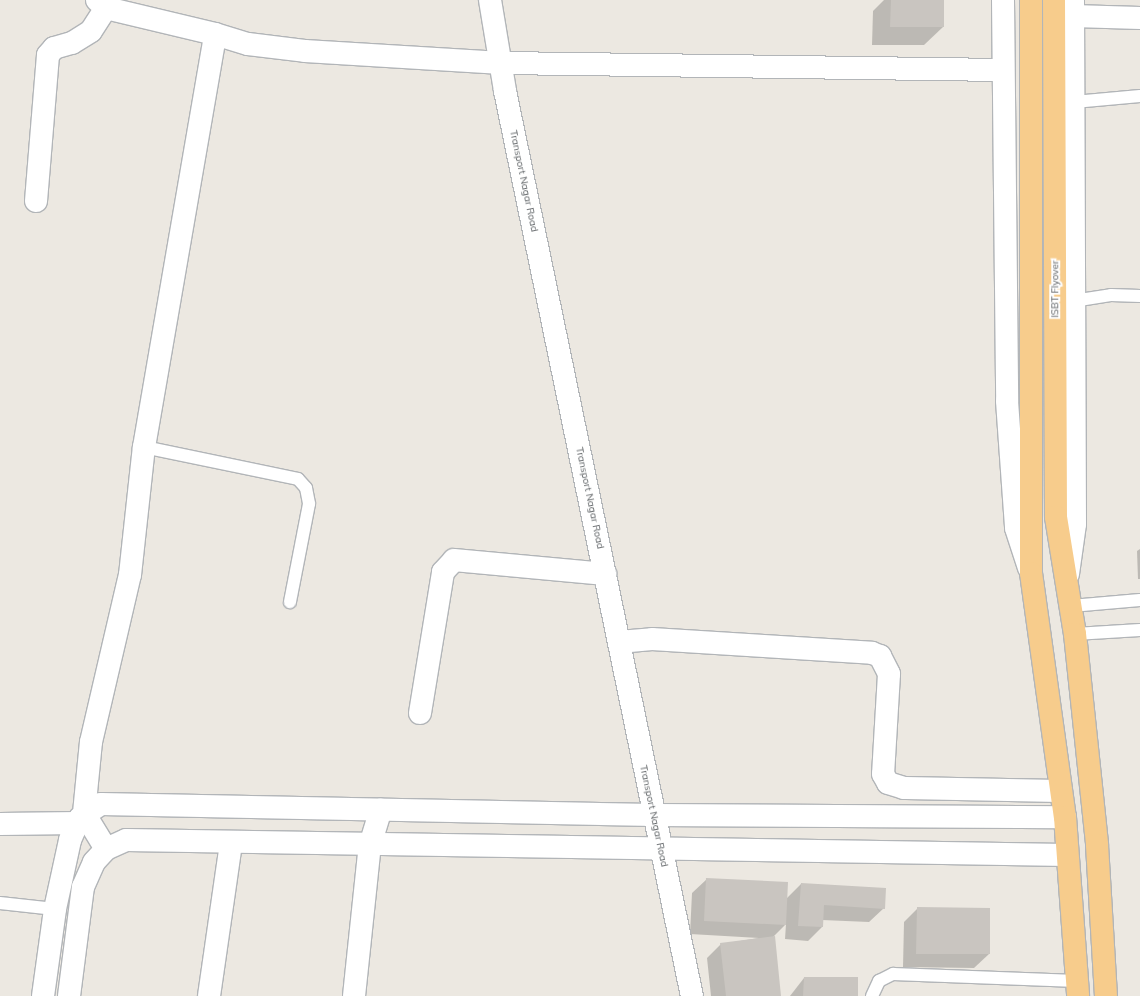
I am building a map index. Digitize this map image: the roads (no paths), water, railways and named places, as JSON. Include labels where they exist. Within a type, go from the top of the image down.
[{"type":"highway","points":[[1030,0],[1031,573],[1065,817],[1078,988]]},
{"type":"highway","name":"ISBT Flyover","points":[[1054,0],[1056,517],[1068,578],[1075,634],[1097,845],[1106,996]]},
{"type":"street","name":"Transport Nagar Road","points":[[490,0],[605,574],[692,996]]},
{"type":"street","points":[[1003,0],[1002,70],[1007,401],[1016,528],[1031,573]]},
{"type":"street","points":[[36,201],[48,55],[91,31],[101,4],[248,44],[305,51],[502,63],[1002,70]]},
{"type":"street","points":[[1068,578],[1075,524],[1073,8],[1140,18]]},
{"type":"street","points":[[43,996],[55,910],[70,840],[81,818],[91,742],[130,575],[144,447],[215,34]]},
{"type":"street","points":[[420,713],[443,572],[454,560],[605,574]]},
{"type":"street","points":[[619,642],[652,639],[880,656],[890,674],[883,774],[888,783],[883,816]]},
{"type":"street","points":[[888,783],[904,788],[1061,791]]},
{"type":"street","points":[[0,824],[81,818],[101,804],[654,815],[1065,817]]},
{"type":"street","points":[[354,996],[370,845],[381,810]]},
{"type":"street","points":[[81,818],[106,849]]},
{"type":"street","points":[[69,996],[83,887],[94,862],[106,849],[126,840],[231,844],[1067,855]]},
{"type":"street","points":[[209,996],[231,844]]},
{"type":"lane","points":[[1074,102],[1140,96]]},
{"type":"lane","points":[[1073,302],[1111,295],[1140,296]]},
{"type":"lane","points":[[144,447],[298,479],[306,488],[310,504],[290,602]]},
{"type":"lane","points":[[1071,606],[1140,600]]},
{"type":"lane","points":[[1075,634],[1140,630]]},
{"type":"lane","points":[[0,903],[55,910]]},
{"type":"lane","points":[[872,996],[879,981],[893,974],[1078,988]]}]
